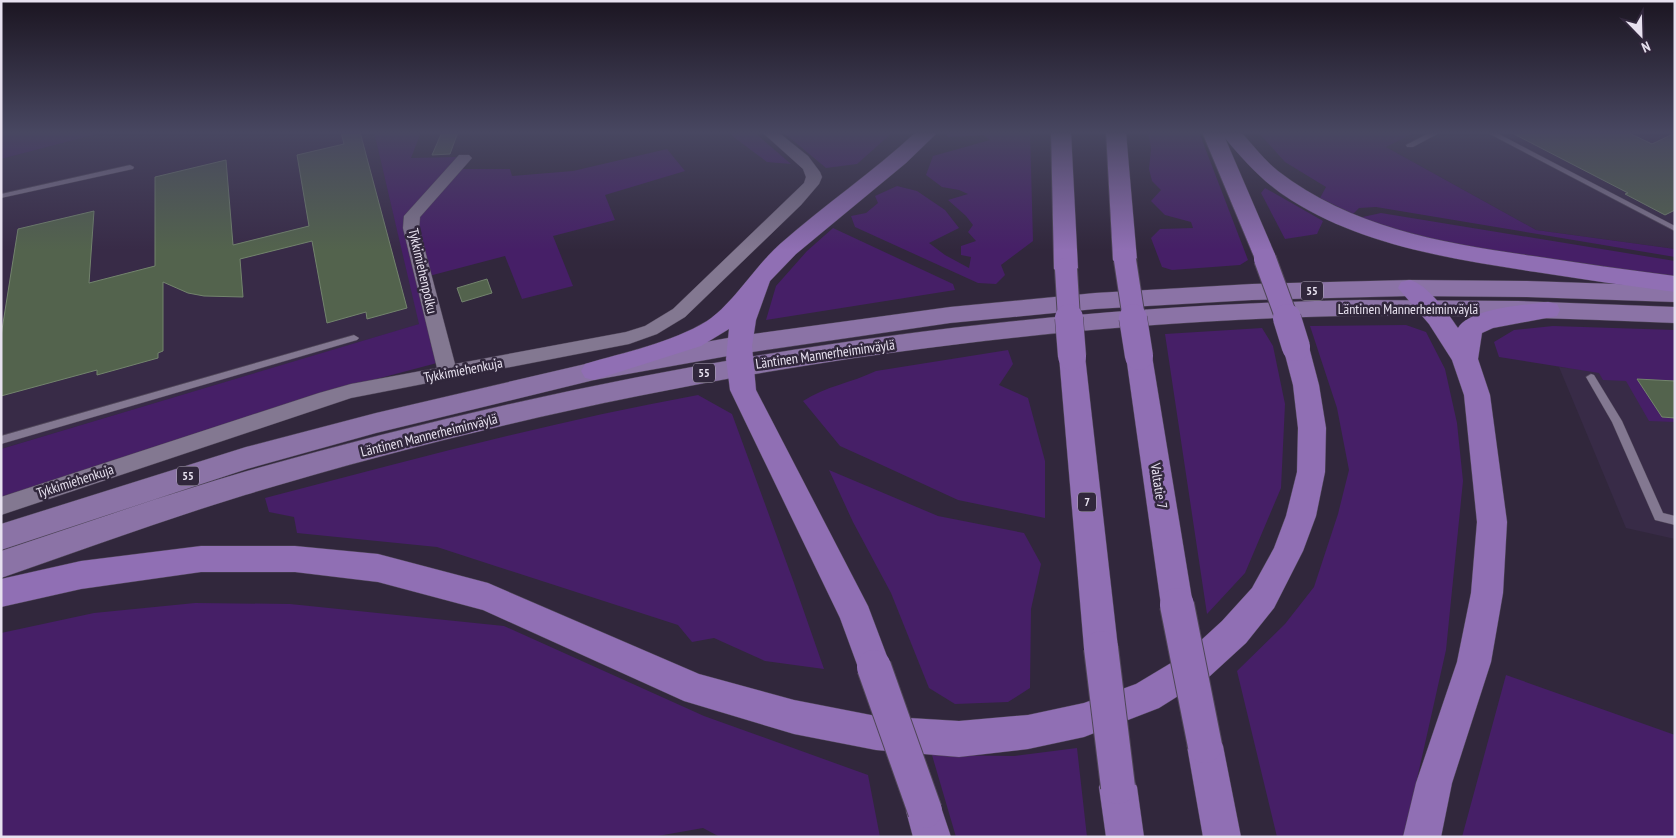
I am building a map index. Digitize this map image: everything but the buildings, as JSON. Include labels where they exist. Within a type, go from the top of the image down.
[{"type":"highway","points":[[594,371],[692,340],[717,326],[735,309],[760,278],[788,249],[885,171]]},
{"type":"highway","name":"7","points":[[1062,171],[1066,270],[1072,356],[1101,648],[1125,837]]},
{"type":"highway","name":"Valtatie 7","points":[[1119,171],[1125,260],[1177,605],[1222,837]]},
{"type":"highway","points":[[1,593],[81,575],[201,559],[295,559],[378,568],[488,597],[696,689],[794,717],[876,733],[950,738],[1028,732],[1084,720],[1147,696],[1198,664],[1234,632],[1263,598],[1291,542],[1301,516],[1311,472],[1312,428],[1306,385],[1282,302],[1228,171]]},
{"type":"highway","points":[[1267,171],[1308,200],[1365,228],[1444,250],[1675,284]]},
{"type":"highway","points":[[760,278],[742,320],[739,356],[744,390],[856,616],[929,824]]},
{"type":"highway","points":[[1410,288],[1448,330],[1465,359],[1477,395],[1492,522],[1487,593],[1474,662],[1434,783],[1422,837]]},
{"type":"highway","points":[[1465,359],[1470,328],[1487,320],[1548,310]]},
{"type":"main road","name":"Läntinen Mannerheiminväylä","points":[[1,565],[273,476],[414,438],[739,356],[950,316],[1095,301],[1252,292],[1410,288],[1527,289],[1675,294]]},
{"type":"main road","name":"Läntinen Mannerheiminväylä","points":[[1,537],[246,458],[376,423],[594,371],[1093,322],[1258,311],[1430,308],[1548,310],[1675,316]]},
{"type":"street","name":"Tykkimiehenpolku","points":[[448,372],[411,228],[412,216],[452,171]]},
{"type":"street","name":"Tykkimiehenkuja","points":[[1,506],[351,391],[629,338],[659,326],[679,313],[795,202],[812,183],[813,171]]},
{"type":"lane","points":[[1,196],[112,171]]},
{"type":"lane","points":[[1564,171],[1675,229]]},
{"type":"lane","points":[[1,440],[354,338]]},
{"type":"lane","points":[[1591,377],[1617,421],[1659,517],[1675,521]]},
{"type":"shaded area","points":[[1,171],[383,171],[420,324],[1,449]]},
{"type":"shaded area","points":[[383,171],[447,171],[406,217],[437,363],[335,390],[1,501],[1,449],[419,324]]},
{"type":"shaded area","points":[[458,171],[511,171],[512,176],[572,171],[685,171],[605,195],[615,220],[553,236],[573,286],[522,299],[505,256],[429,276],[416,227],[417,217]]},
{"type":"shaded area","points":[[927,171],[1031,171],[1033,241],[1001,265],[1005,275],[996,284],[978,283],[855,227],[851,216],[866,213],[878,203],[875,196],[897,186],[917,191],[945,210],[959,228],[929,243],[945,255],[969,268],[971,257],[961,255],[961,246],[976,241],[968,232],[973,225],[948,200],[968,194],[959,190],[942,187],[926,175]]},
{"type":"shaded area","points":[[1150,171],[1214,171],[1248,260],[1240,265],[1172,270],[1162,267],[1151,238],[1160,229],[1193,228],[1191,222],[1165,215],[1151,201],[1161,190],[1152,181]]},
{"type":"shaded area","points":[[1300,171],[1430,171],[1536,230],[1675,249],[1675,257],[1376,207],[1359,208],[1353,214],[1320,198],[1326,187]]},
{"type":"shaded area","points":[[1430,171],[1675,171],[1675,249],[1536,230]]},
{"type":"shaded area","points":[[1265,188],[1323,221],[1317,234],[1285,239],[1261,193]]},
{"type":"shaded area","points":[[1381,213],[1675,261],[1675,278],[1439,244],[1358,218]]},
{"type":"shaded area","points":[[833,228],[953,284],[955,290],[766,320],[776,286],[807,251]]},
{"type":"shaded area","points":[[1406,325],[1426,332],[1445,369],[1457,423],[1463,481],[1446,650],[1404,837],[1277,837],[1237,671],[1285,624],[1314,587],[1338,514],[1349,470],[1337,408],[1310,326]]},
{"type":"shaded area","points":[[1553,326],[1675,330],[1675,381],[1638,379],[1675,418],[1675,422],[1649,421],[1626,381],[1603,380],[1599,373],[1499,357],[1494,342],[1514,330]]},
{"type":"shaded area","points":[[1262,328],[1273,346],[1285,404],[1281,488],[1245,573],[1207,614],[1165,334]]},
{"type":"shaded area","points":[[1008,350],[1013,364],[999,385],[1028,398],[1045,461],[1045,518],[958,500],[840,446],[803,401],[876,371]]},
{"type":"shaded area","points":[[1559,367],[1675,375],[1675,539],[1626,528]]},
{"type":"shaded area","points":[[698,395],[732,414],[824,669],[765,661],[714,638],[692,642],[678,625],[437,547],[297,533],[294,517],[269,512],[265,498],[534,429]]},
{"type":"shaded area","points":[[829,470],[938,516],[1024,533],[1041,564],[1031,609],[1030,688],[1008,702],[955,704],[929,688],[891,593],[853,522]]},
{"type":"shaded area","points":[[195,603],[290,604],[504,626],[704,716],[868,775],[880,837],[720,837],[703,828],[652,837],[1,837],[1,633],[94,613]]},
{"type":"shaded area","points":[[1506,675],[1675,735],[1675,837],[1462,837]]},
{"type":"shaded area","points":[[1077,748],[1087,837],[956,837],[932,755],[1014,756]]}]
